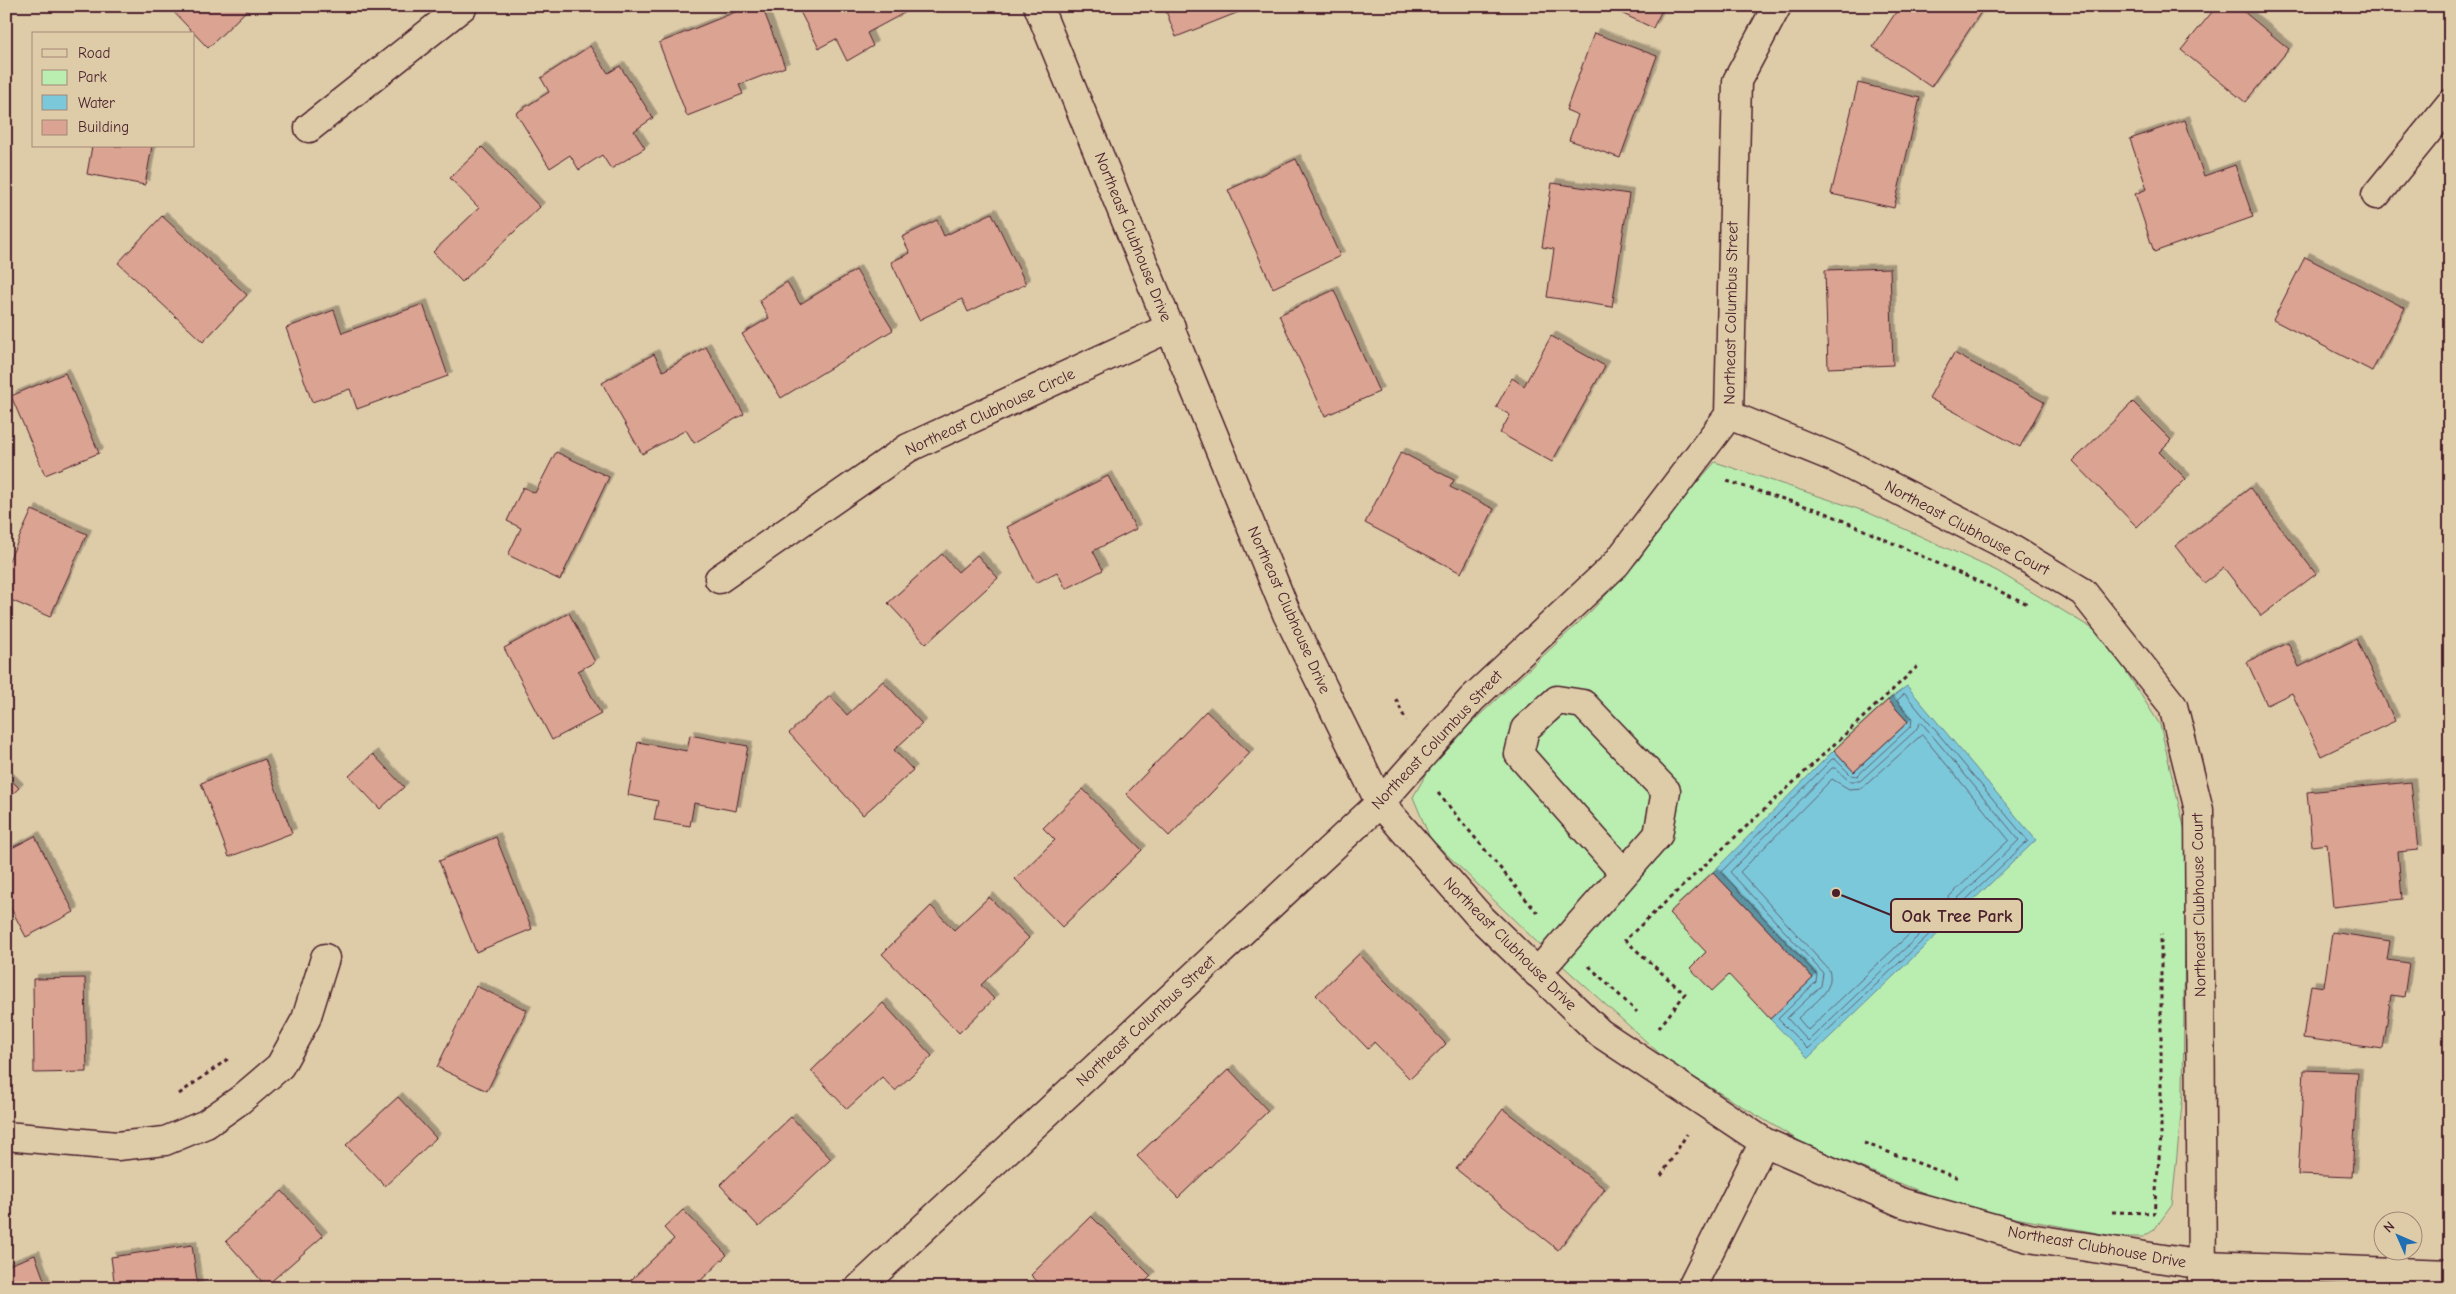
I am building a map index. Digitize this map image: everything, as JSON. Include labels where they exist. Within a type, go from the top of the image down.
[{"type":"street","points":[[309,128],[463,6]]},
{"type":"street","name":"Northeast Clubhouse Drive","points":[[1038,6],[1287,614],[1380,803],[1480,917],[1600,1033],[1764,1142],[1903,1203],[2030,1238],[2202,1277],[2450,1274]]},
{"type":"street","name":"Northeast Columbus Street","points":[[859,1288],[1380,803],[1472,699],[1616,564],[1729,415],[1737,81],[1777,6]]},
{"type":"street","points":[[2376,195],[2450,104]]},
{"type":"street","name":"Northeast Clubhouse Circle","points":[[719,579],[908,448],[1171,327]]},
{"type":"street","name":"Northeast Clubhouse Court","points":[[1729,415],[1835,458],[1998,541],[2083,592],[2173,706],[2198,810],[2202,1277]]},
{"type":"street","points":[[1537,973],[1658,835],[1666,791],[1583,704],[1557,700],[1525,729],[1519,754],[1624,873]]},
{"type":"street","points":[[6,1136],[117,1146],[164,1141],[206,1124],[240,1100],[280,1066],[306,1018],[325,958]]},
{"type":"street","points":[[1691,1288],[1764,1142]]},
{"type":"path","points":[[1727,482],[1824,512],[2032,606]]},
{"type":"path","points":[[1650,1024],[1657,1031],[1684,994],[1625,940],[1918,666]]},
{"type":"path","points":[[1396,699],[1437,792],[1544,922],[1643,1017]]},
{"type":"path","points":[[2104,1212],[2154,1213],[2161,1137],[2161,925]]},
{"type":"path","points":[[174,1097],[236,1054]]},
{"type":"path","points":[[1661,1176],[1688,1133]]},
{"type":"path","points":[[1862,1143],[1963,1180]]},
{"type":"green space","points":[[1715,462],[1867,512],[1997,571],[2103,635],[2160,725],[2186,835],[2183,1094],[2172,1205],[2154,1230],[2143,1237],[2119,1237],[1961,1208],[1806,1145],[1670,1063],[1542,947],[1430,838],[1413,797],[1438,754],[1591,611],[1637,562],[1681,501]]},
{"type":"water","points":[[1907,686],[2036,840],[1808,1058],[1770,1019],[1813,978],[1713,872],[1834,750],[1854,772],[1908,722],[1888,700]]},
{"type":"building","points":[[168,6],[251,6],[208,48],[195,32],[193,32]]},
{"type":"building","points":[[750,6],[762,6],[785,67],[739,85],[743,94],[687,116],[659,43]]},
{"type":"building","points":[[797,6],[906,6],[908,11],[867,33],[873,46],[847,61],[836,39],[819,48]]},
{"type":"building","points":[[1164,6],[1242,6],[1244,10],[1176,37]]},
{"type":"building","points":[[1606,6],[1664,6],[1653,28]]},
{"type":"building","points":[[1900,6],[1910,6],[1914,9],[1916,6],[1985,6],[1931,87],[1873,47]]},
{"type":"building","points":[[2217,6],[2237,6],[2289,49],[2245,102],[2181,50]]},
{"type":"building","points":[[1594,33],[1657,56],[1620,158],[1569,140],[1578,115],[1566,110]]},
{"type":"building","points":[[590,46],[608,73],[620,66],[653,118],[634,131],[645,148],[611,169],[602,155],[579,170],[570,155],[550,168],[516,113],[549,92],[541,78]]},
{"type":"building","points":[[1858,83],[1920,98],[1894,208],[1831,194]]},
{"type":"building","points":[[2185,120],[2204,176],[2235,165],[2253,217],[2154,252],[2135,194],[2147,189],[2130,139]]},
{"type":"building","points":[[482,147],[540,207],[462,282],[433,252],[479,208],[450,178]]},
{"type":"building","points":[[92,148],[152,148],[145,185],[87,174]]},
{"type":"building","points":[[1296,159],[1340,256],[1273,288],[1228,190]]},
{"type":"building","points":[[1552,183],[1629,194],[1612,307],[1547,297],[1554,249],[1542,247]]},
{"type":"building","points":[[992,213],[1026,284],[968,312],[962,299],[919,320],[891,262],[910,253],[902,237],[937,220],[944,236]]},
{"type":"building","points":[[162,216],[247,295],[203,342],[118,263]]},
{"type":"building","points":[[2305,257],[2405,308],[2372,371],[2273,320]]},
{"type":"building","points":[[1890,268],[1893,365],[1828,368],[1825,270]]},
{"type":"building","points":[[856,270],[893,330],[781,398],[742,334],[769,318],[759,300],[787,282],[800,304]]},
{"type":"building","points":[[1334,290],[1379,392],[1325,416],[1279,315]]},
{"type":"building","points":[[423,304],[448,376],[357,409],[350,389],[312,402],[286,328],[334,310],[342,333]]},
{"type":"building","points":[[1551,336],[1605,366],[1552,462],[1500,433],[1510,415],[1496,407],[1512,378],[1524,386]]},
{"type":"building","points":[[706,347],[744,414],[694,443],[686,430],[642,454],[602,383],[654,354],[663,371]]},
{"type":"building","points":[[1954,353],[2044,402],[2020,447],[1929,398]]},
{"type":"building","points":[[65,373],[99,453],[45,475],[11,396]]},
{"type":"building","points":[[2133,402],[2171,440],[2159,452],[2186,479],[2137,527],[2073,461]]},
{"type":"building","points":[[556,452],[609,477],[560,580],[508,555],[521,528],[507,521],[523,487],[535,493]]},
{"type":"building","points":[[1401,452],[1454,480],[1450,487],[1494,509],[1461,573],[1365,523]]},
{"type":"building","points":[[1108,476],[1136,529],[1093,551],[1103,570],[1066,589],[1057,572],[1036,583],[1007,527]]},
{"type":"building","points":[[2250,488],[2316,574],[2261,616],[2224,568],[2204,583],[2175,546]]},
{"type":"building","points":[[32,510],[87,534],[50,617],[6,598],[6,567]]},
{"type":"building","points":[[942,554],[958,572],[977,555],[998,578],[926,644],[888,603]]},
{"type":"building","points":[[569,613],[595,662],[578,671],[601,714],[552,740],[504,648]]},
{"type":"building","points":[[2356,639],[2395,721],[2321,756],[2292,693],[2267,705],[2247,662],[2288,643],[2299,667]]},
{"type":"building","points":[[883,681],[922,724],[894,750],[913,770],[863,815],[789,733],[830,696],[847,715]]},
{"type":"building","points":[[1888,700],[1908,722],[1854,772],[1834,750]]},
{"type":"building","points":[[1206,711],[1250,753],[1169,836],[1126,794]]},
{"type":"building","points":[[690,735],[748,746],[736,811],[694,803],[690,826],[654,820],[658,801],[628,795],[638,742],[687,751]]},
{"type":"building","points":[[373,754],[404,787],[380,809],[349,776]]},
{"type":"building","points":[[265,759],[292,833],[229,857],[201,783]]},
{"type":"building","points":[[6,775],[19,788],[6,800]]},
{"type":"building","points":[[2411,782],[2418,850],[2398,852],[2402,899],[2333,907],[2327,844],[2312,846],[2307,792]]},
{"type":"building","points":[[1083,789],[1142,850],[1062,927],[1015,879],[1055,840],[1043,828]]},
{"type":"building","points":[[35,836],[74,912],[26,937],[6,899],[6,851]]},
{"type":"building","points":[[496,837],[532,929],[476,952],[439,861]]},
{"type":"building","points":[[1713,872],[1813,978],[1770,1019],[1729,975],[1712,991],[1690,968],[1706,952],[1669,913]]},
{"type":"building","points":[[989,897],[1029,938],[981,985],[994,999],[959,1033],[882,954],[931,906],[954,930]]},
{"type":"building","points":[[2332,932],[2390,941],[2387,960],[2409,963],[2404,997],[2391,995],[2383,1049],[2303,1038],[2311,985],[2324,987]]},
{"type":"building","points":[[1359,954],[1446,1044],[1410,1079],[1374,1042],[1368,1049],[1316,995]]},
{"type":"building","points":[[85,978],[87,1072],[34,1073],[33,979]]},
{"type":"building","points":[[476,986],[527,1010],[487,1091],[437,1067]]},
{"type":"building","points":[[883,1003],[932,1056],[895,1091],[882,1077],[847,1109],[811,1071]]},
{"type":"building","points":[[1229,1069],[1268,1111],[1178,1198],[1137,1156]]},
{"type":"building","points":[[2304,1070],[2358,1072],[2352,1177],[2298,1175]]},
{"type":"building","points":[[398,1097],[436,1138],[385,1186],[346,1145]]},
{"type":"building","points":[[1503,1109],[1605,1189],[1558,1250],[1456,1169]]},
{"type":"building","points":[[791,1117],[831,1159],[759,1227],[720,1185]]},
{"type":"building","points":[[282,1191],[323,1236],[266,1286],[226,1241]]},
{"type":"building","points":[[683,1210],[727,1255],[693,1288],[639,1288],[631,1280],[674,1239],[664,1228]]},
{"type":"building","points":[[1091,1216],[1151,1276],[1139,1288],[1044,1288],[1031,1275]]},
{"type":"building","points":[[192,1245],[198,1288],[115,1288],[111,1257]]},
{"type":"building","points":[[35,1255],[47,1288],[6,1288],[6,1266]]},
{"type":"place","name":"Oak Tree Park","points":[[1836,893]]}]
